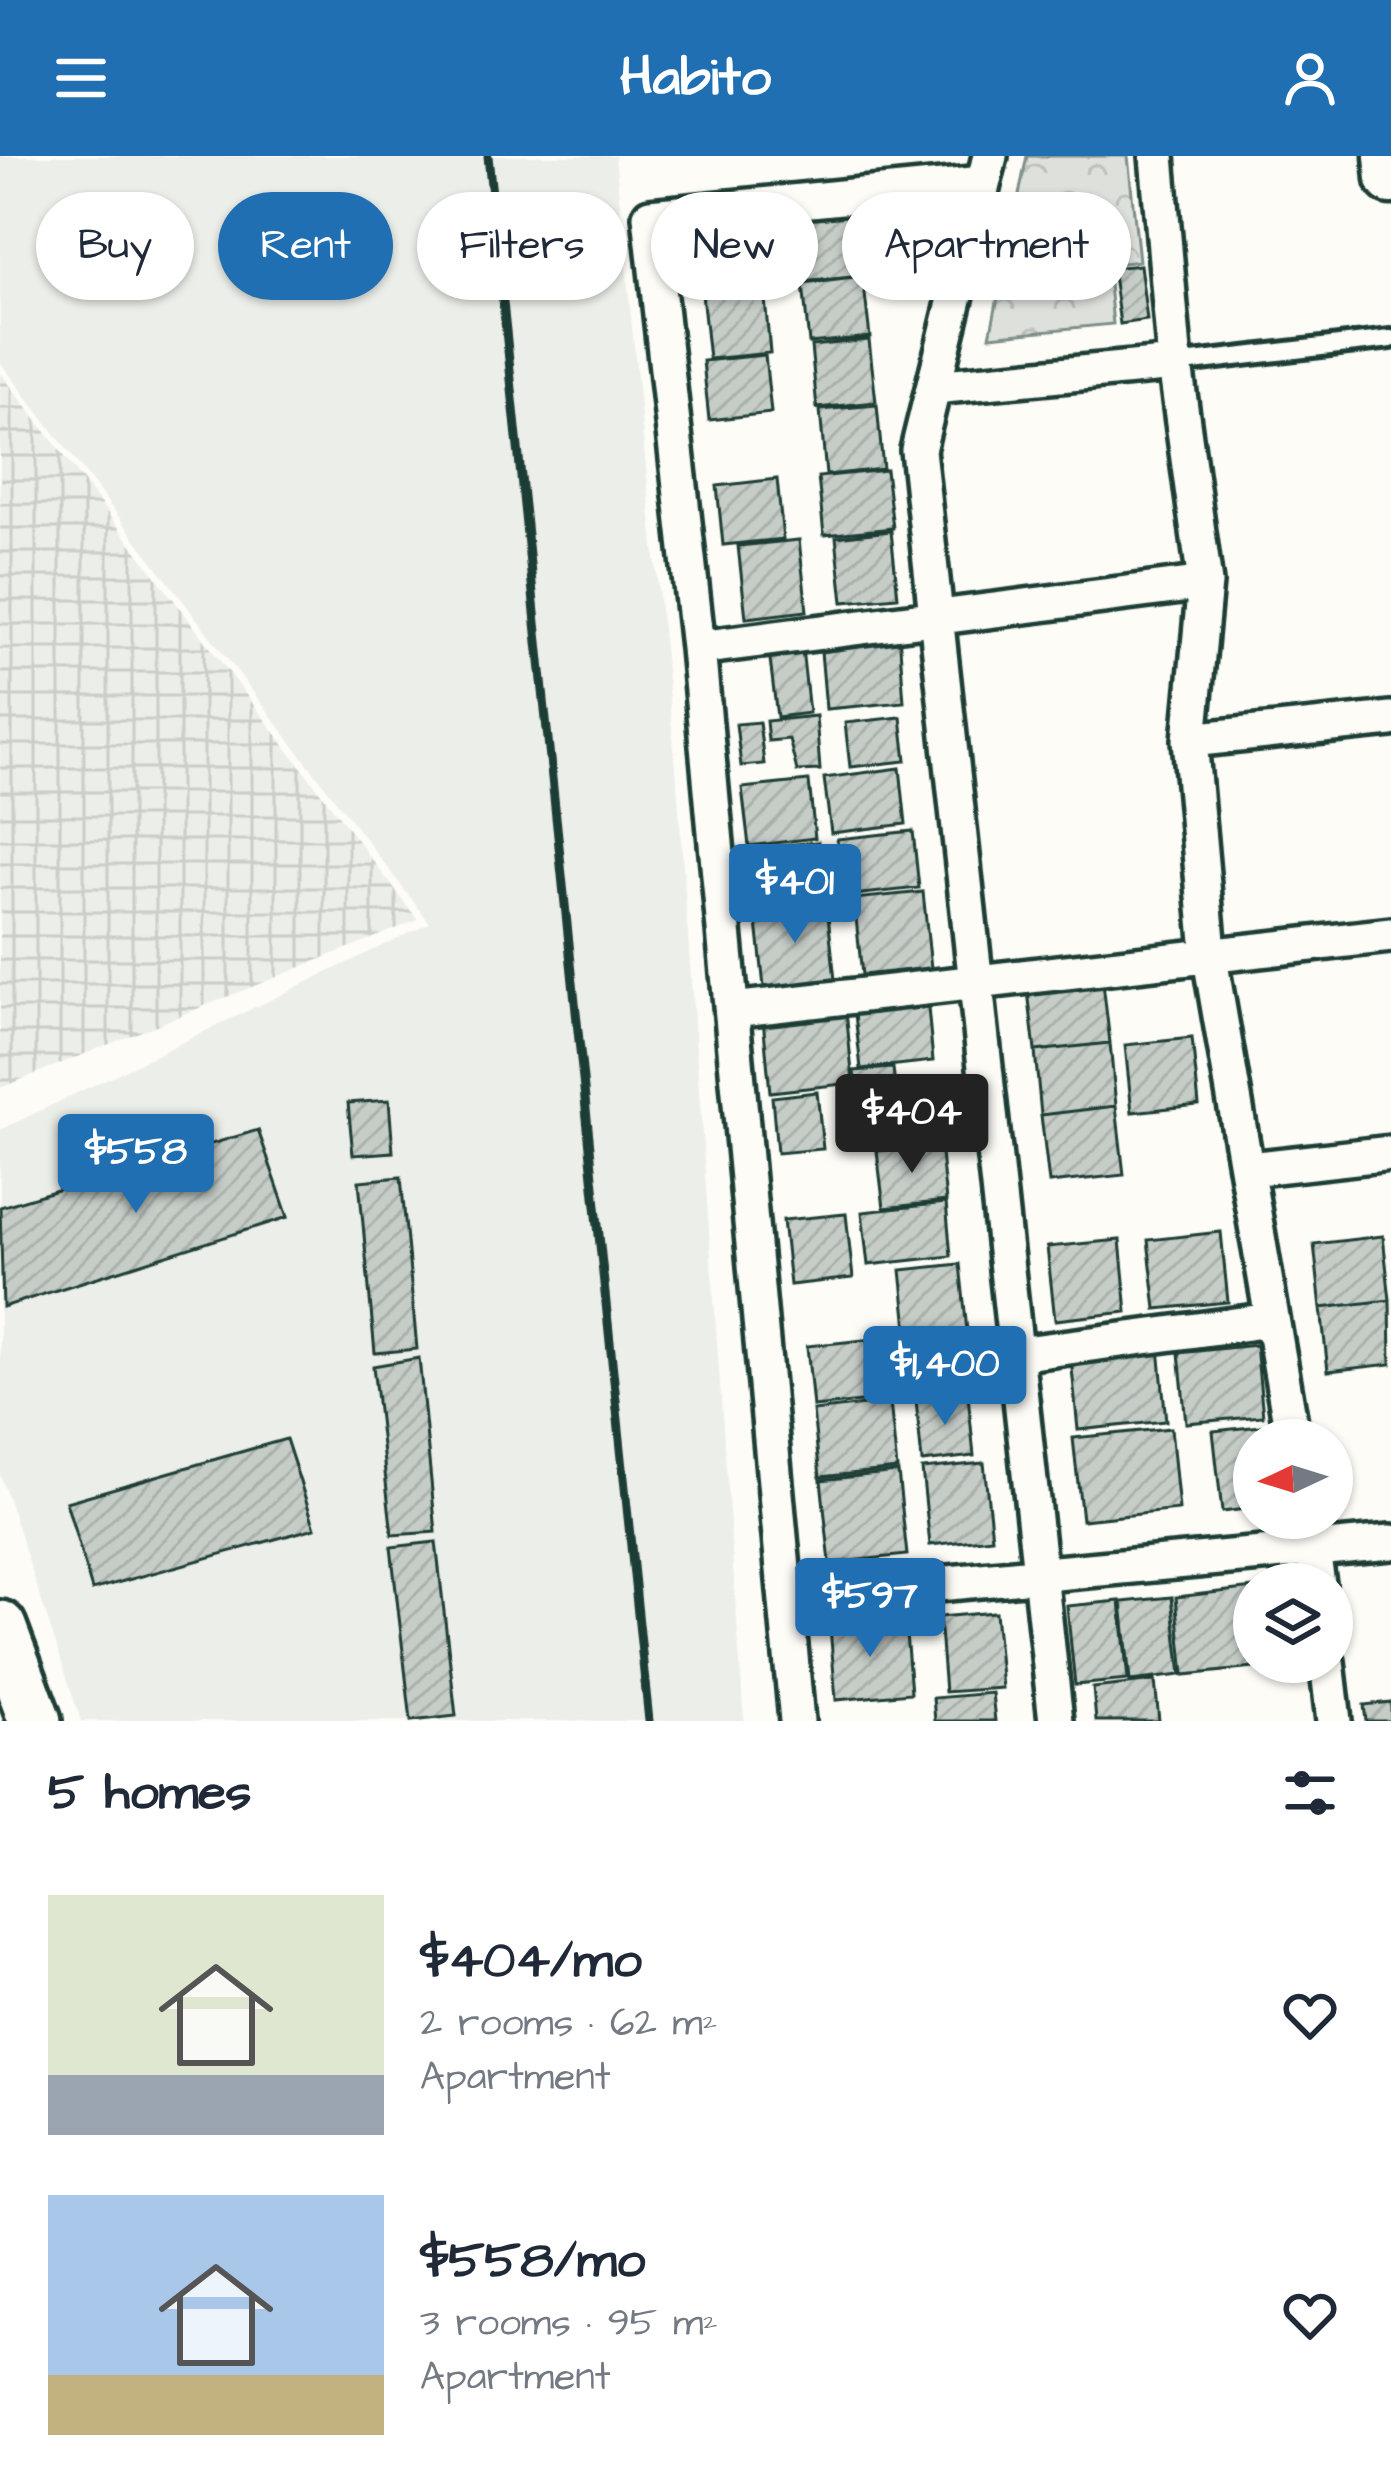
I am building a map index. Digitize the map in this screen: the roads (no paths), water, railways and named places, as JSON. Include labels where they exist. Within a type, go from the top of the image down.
[{"type":"main road","points":[[1389,156],[1391,179]]},
{"type":"main road","points":[[0,1627],[35,1721]]},
{"type":"street","points":[[1157,156],[1175,364],[1205,583],[1190,740],[1209,952],[1289,1419]]},
{"type":"street","points":[[797,1721],[698,649],[650,216],[987,170],[918,450],[1056,1721]]},
{"type":"street","points":[[934,387],[1175,364]]},
{"type":"street","points":[[698,649],[1205,583]]},
{"type":"street","points":[[1190,740],[1391,718]]},
{"type":"street","points":[[732,1010],[976,984],[1209,952],[1391,935]]},
{"type":"street","points":[[1249,1169],[1391,1153]]},
{"type":"street","points":[[1017,1354],[1271,1320]]},
{"type":"street","points":[[1353,1538],[1391,1542]]},
{"type":"street","points":[[786,1598],[1041,1576],[1273,1539]]},
{"type":"street","points":[[1329,1683],[1334,1721]]},
{"type":"lane","points":[[1175,364],[1391,339]]},
{"type":"railway","points":[[488,156],[649,1721]]}]
